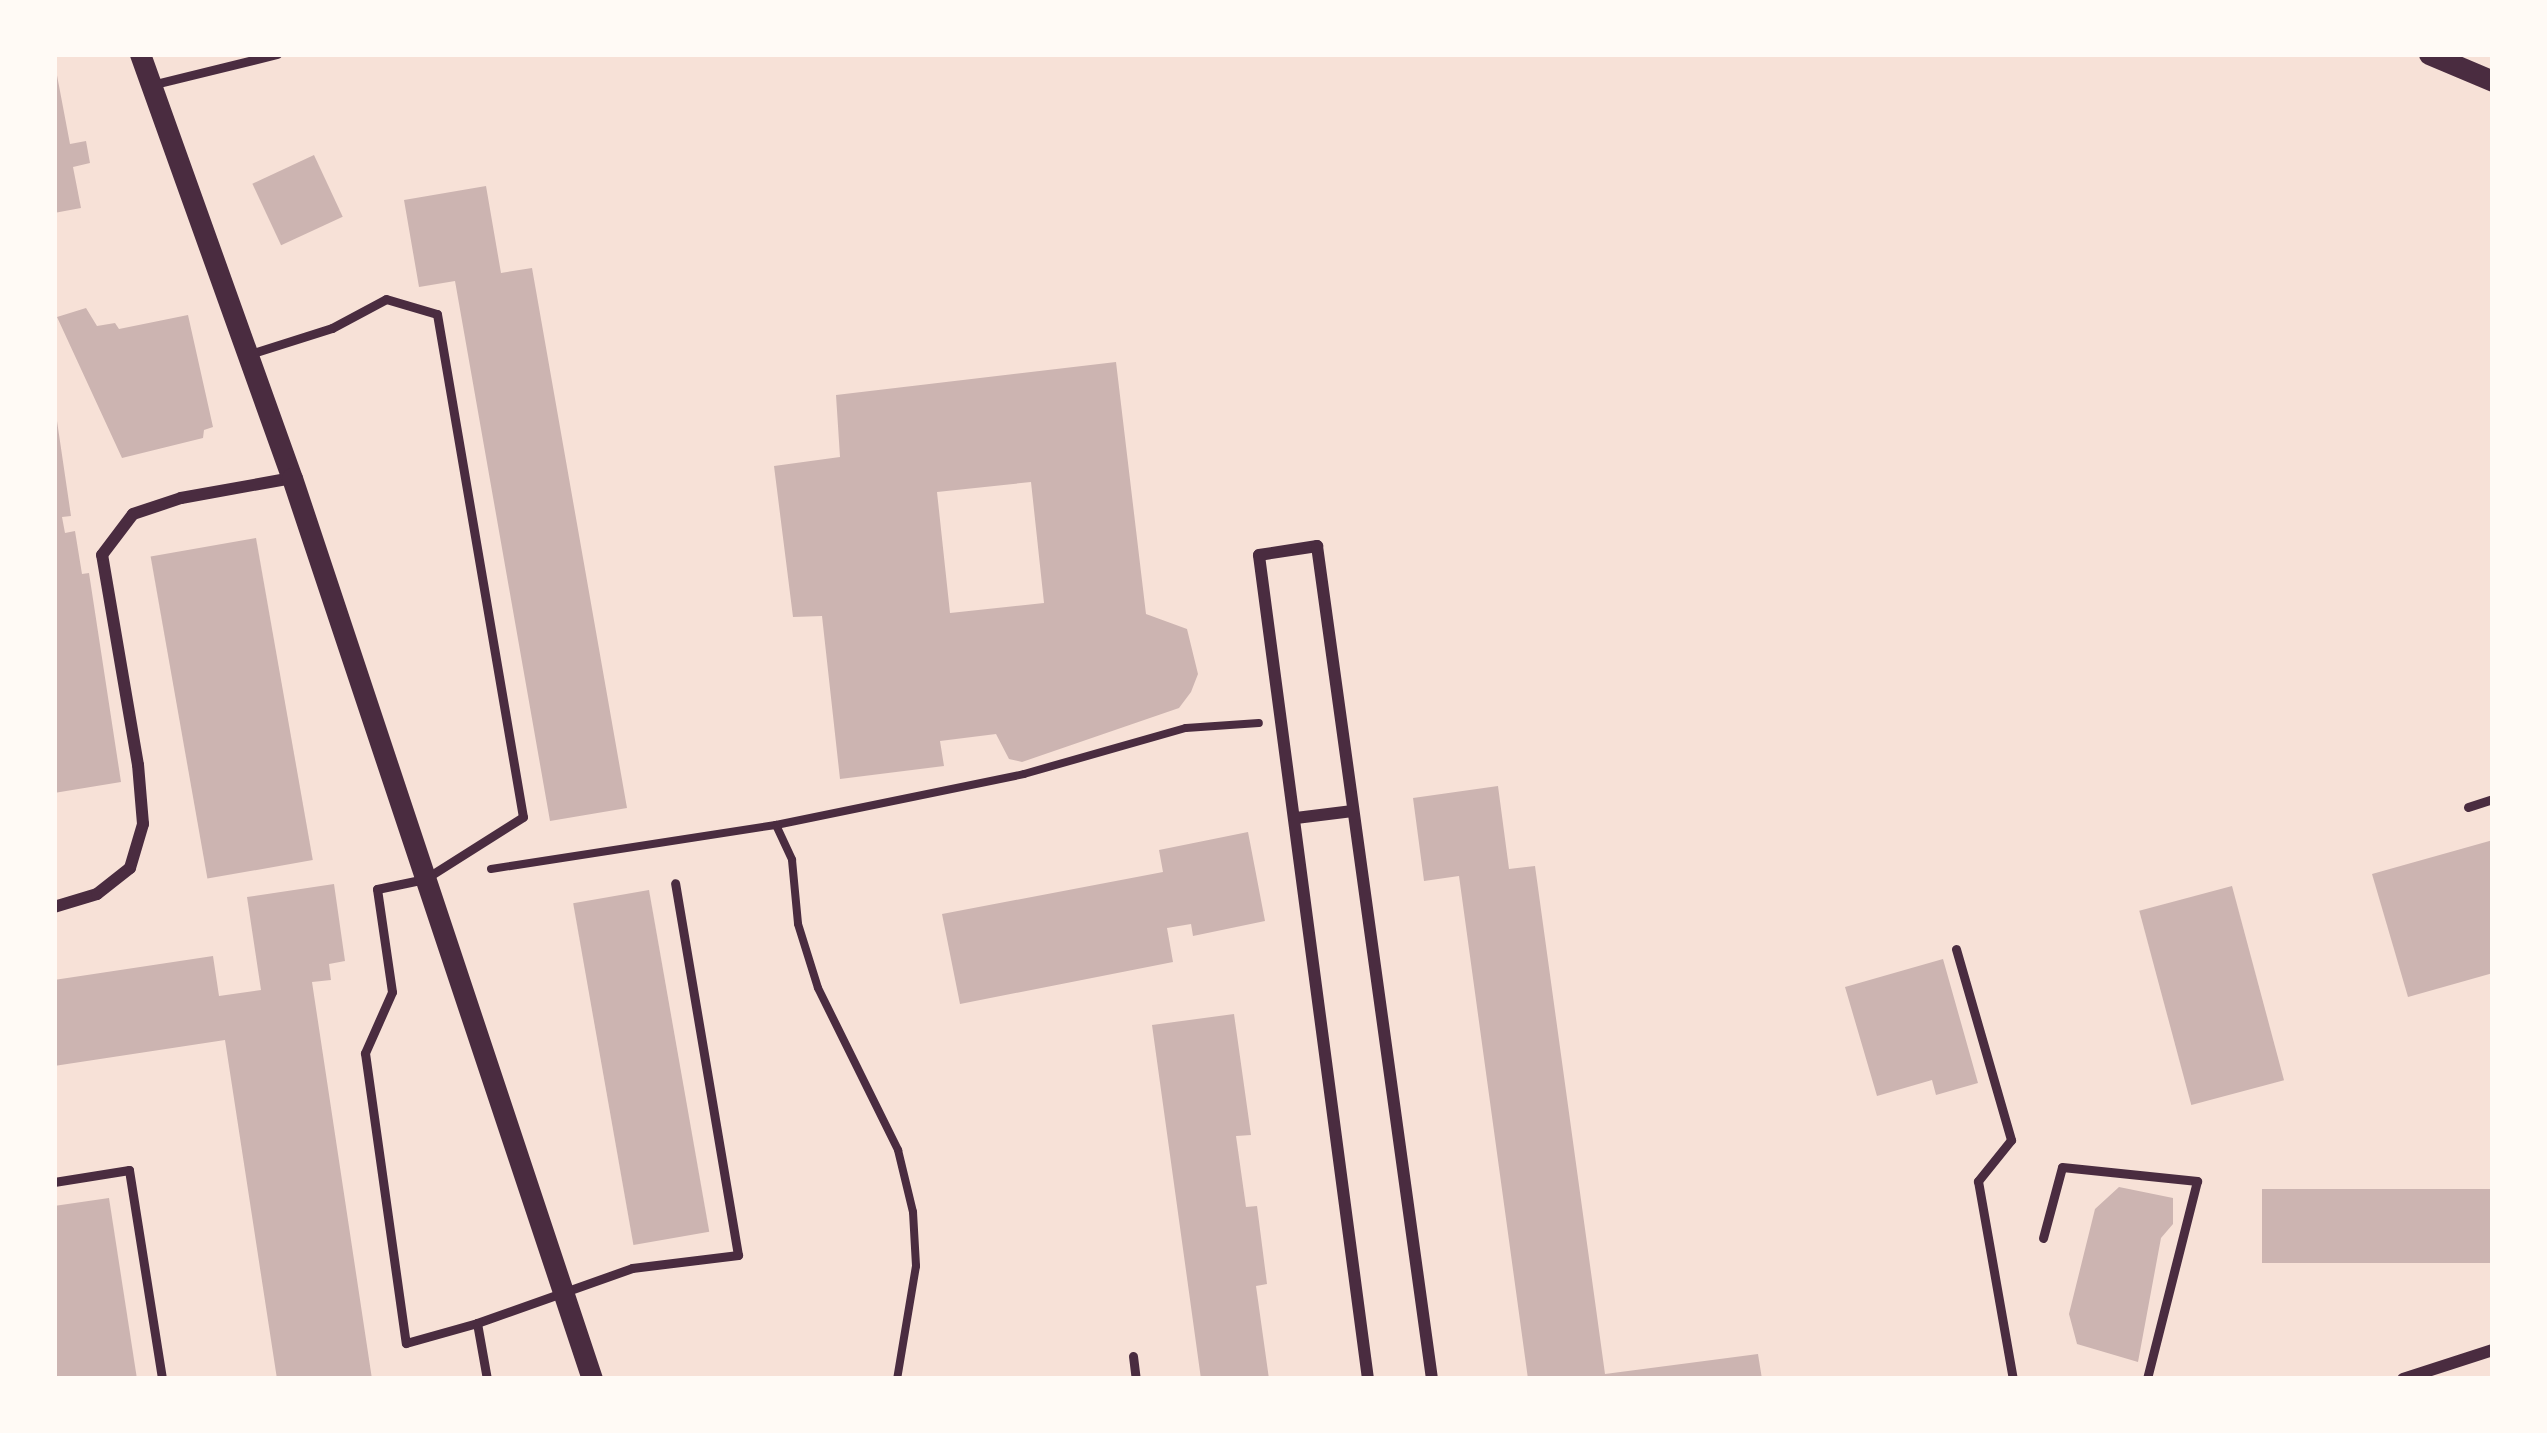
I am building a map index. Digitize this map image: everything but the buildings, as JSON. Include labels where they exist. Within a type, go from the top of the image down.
[{"type":"street","points":[[140,54],[292,478],[592,1379]]},
{"type":"street","points":[[2429,54],[2493,81]]},
{"type":"street","points":[[54,907],[97,893],[130,868],[143,824],[138,765],[102,555],[133,514],[181,498],[292,478]]},
{"type":"street","points":[[1368,1379],[1259,555],[1317,546],[1432,1379]]},
{"type":"street","points":[[1296,818],[1353,811]]},
{"type":"street","points":[[2402,1379],[2493,1350]]},
{"type":"lane","points":[[151,85],[277,54]]},
{"type":"lane","points":[[248,355],[332,328],[386,299],[437,314],[523,818],[424,879],[377,889],[392,992],[365,1053],[406,1343],[632,1268],[738,1255],[674,883]]},
{"type":"lane","points":[[2468,807],[2493,799]]},
{"type":"lane","points":[[1956,949],[2011,1140],[1978,1181],[2013,1379]]},
{"type":"lane","points":[[2043,1238],[2062,1166],[2197,1180],[2146,1379]]},
{"type":"lane","points":[[54,1182],[129,1170],[162,1379]]},
{"type":"lane","points":[[476,1323],[487,1379]]},
{"type":"lane","points":[[1133,1355],[1136,1379]]},
{"type":"path","points":[[424,879],[776,825],[1024,774],[1186,728],[1282,722]]},
{"type":"path","points":[[776,825],[792,860],[798,924],[818,988],[898,1150],[913,1211],[916,1266],[897,1379]]}]
